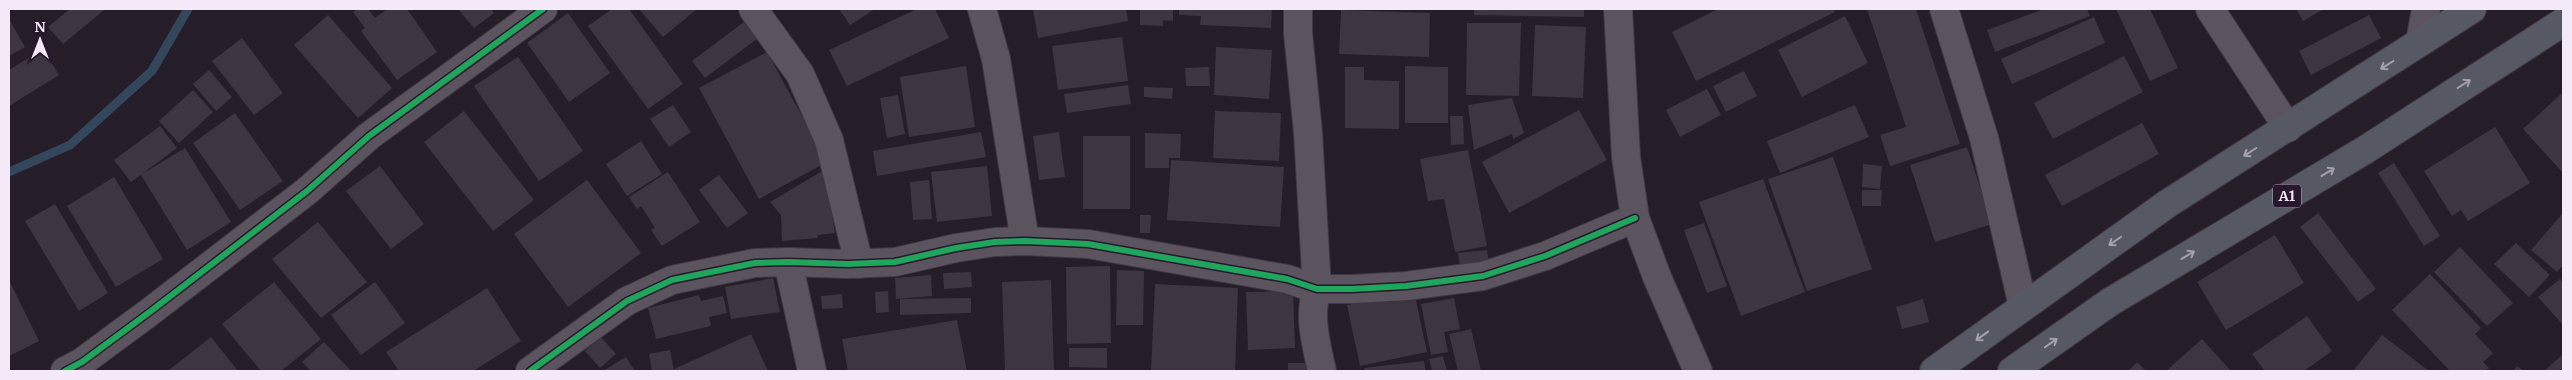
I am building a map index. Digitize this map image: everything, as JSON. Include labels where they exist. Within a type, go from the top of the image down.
[{"type":"highway","points":[[1934,371],[2167,204],[2472,9]]},
{"type":"highway","name":"A1","points":[[2012,371],[2110,302],[2364,150],[2563,22]]},
{"type":"street","points":[[65,371],[82,362],[151,311],[307,191],[369,136],[543,9]]},
{"type":"street","points":[[752,9],[800,74],[829,140],[859,264]]},
{"type":"street","points":[[982,9],[996,59],[1025,241]]},
{"type":"street","points":[[1298,9],[1298,33],[1308,132],[1317,289],[1312,306],[1313,326],[1322,371]]},
{"type":"street","points":[[1618,9],[1626,158],[1635,218],[1657,277],[1698,371]]},
{"type":"street","points":[[1944,9],[1984,138],[2023,306]]},
{"type":"street","points":[[2210,9],[2288,128]]},
{"type":"street","points":[[2420,42],[2426,9]]},
{"type":"street","points":[[530,371],[627,301],[672,280],[720,268],[755,263],[859,264],[894,262],[995,242],[1025,241],[1088,244],[1287,279],[1317,289],[1406,286],[1482,276],[1545,256],[1635,218]]},
{"type":"street","points":[[788,262],[812,371]]},
{"type":"building","points":[[70,9],[104,10],[63,44],[48,27]]},
{"type":"building","points":[[357,9],[368,9],[375,18],[387,9],[407,9],[437,52],[397,80],[361,31],[365,28],[353,12]]},
{"type":"building","points":[[458,9],[491,9],[494,13],[474,28]]},
{"type":"building","points":[[612,9],[629,9],[683,84],[648,109],[588,26]]},
{"type":"building","points":[[639,9],[697,9],[663,37]]},
{"type":"building","points":[[839,9],[875,9],[850,25]]},
{"type":"building","points":[[917,9],[935,9],[949,38],[847,86],[829,50]]},
{"type":"building","points":[[1033,9],[1126,9],[1128,21],[1038,38]]},
{"type":"building","points":[[1140,9],[1173,9],[1173,21],[1163,20],[1163,26],[1140,25]]},
{"type":"building","points":[[1179,9],[1272,9],[1271,28],[1200,25],[1201,16],[1179,15]]},
{"type":"building","points":[[1474,9],[1584,9],[1584,17],[1474,15]]},
{"type":"building","points":[[1718,9],[1833,9],[1835,12],[1696,81],[1672,32]]},
{"type":"building","points":[[1867,9],[1916,9],[1960,144],[1890,166],[1880,135],[1906,127]]},
{"type":"building","points":[[2044,9],[2087,9],[2090,16],[1995,52],[1987,30]]},
{"type":"building","points":[[2116,9],[2150,9],[2178,68],[2150,81]]},
{"type":"building","points":[[2296,9],[2324,9],[2303,21]]},
{"type":"building","points":[[1341,10],[1430,13],[1429,57],[1339,54]]},
{"type":"building","points":[[568,13],[610,73],[569,102],[527,43]]},
{"type":"building","points":[[328,15],[392,88],[358,118],[294,45]]},
{"type":"building","points":[[2369,15],[2381,38],[2311,75],[2299,51]]},
{"type":"building","points":[[1845,16],[1868,63],[1802,97],[1778,50]]},
{"type":"building","points":[[2094,17],[2105,43],[2012,84],[2001,59]]},
{"type":"building","points":[[749,18],[762,35],[705,78],[692,61]]},
{"type":"building","points":[[9,19],[25,47],[9,56]]},
{"type":"building","points":[[1467,23],[1521,23],[1519,96],[1466,95]]},
{"type":"building","points":[[1535,25],[1586,27],[1583,98],[1532,96]]},
{"type":"building","points":[[1122,37],[1128,81],[1058,90],[1052,46]]},
{"type":"building","points":[[242,38],[283,93],[254,115],[212,61]]},
{"type":"building","points":[[1216,47],[1272,50],[1269,99],[1214,95]]},
{"type":"building","points":[[43,49],[59,75],[9,106],[9,70]]},
{"type":"building","points":[[767,52],[827,162],[759,199],[699,88]]},
{"type":"building","points":[[2124,56],[2143,92],[2053,139],[2034,103]]},
{"type":"building","points":[[518,57],[583,151],[539,181],[474,86]]},
{"type":"building","points":[[966,66],[975,127],[909,137],[900,77]]},
{"type":"building","points":[[1405,66],[1448,67],[1448,123],[1405,123]]},
{"type":"building","points":[[1209,67],[1210,86],[1186,86],[1185,68]]},
{"type":"building","points":[[1345,67],[1364,67],[1364,80],[1399,81],[1399,129],[1345,128]]},
{"type":"building","points":[[209,70],[232,97],[216,111],[193,84]]},
{"type":"building","points":[[1744,71],[1757,96],[1726,112],[1713,86]]},
{"type":"building","points":[[1128,85],[1131,104],[1067,113],[1064,94]]},
{"type":"building","points":[[1144,87],[1173,88],[1172,99],[1144,97]]},
{"type":"building","points":[[1707,89],[1721,115],[1680,137],[1666,110]]},
{"type":"building","points":[[193,90],[213,112],[179,143],[159,121]]},
{"type":"building","points":[[2563,92],[2563,173],[2523,129]]},
{"type":"building","points":[[898,95],[905,134],[887,138],[880,98]]},
{"type":"building","points":[[1512,98],[1524,133],[1513,139],[1512,134],[1474,150],[1468,105]]},
{"type":"building","points":[[673,105],[691,132],[669,147],[650,119]]},
{"type":"building","points":[[1855,105],[1869,137],[1780,173],[1767,141]]},
{"type":"building","points":[[1579,110],[1607,160],[1509,213],[1482,162]]},
{"type":"building","points":[[464,111],[534,200],[493,231],[424,142]]},
{"type":"building","points":[[1215,111],[1281,113],[1279,161],[1213,158]]},
{"type":"building","points":[[235,113],[283,181],[240,210],[193,143]]},
{"type":"building","points":[[1450,116],[1463,116],[1464,144],[1451,145]]},
{"type":"building","points":[[2142,123],[2159,154],[2062,206],[2045,175]]},
{"type":"building","points":[[160,126],[177,148],[142,174],[185,148],[231,222],[187,250],[141,175],[131,182],[114,160]]},
{"type":"building","points":[[2495,127],[2530,183],[2468,221],[2461,210],[2452,216],[2424,171]]},
{"type":"building","points":[[981,132],[986,157],[877,176],[873,151]]},
{"type":"building","points":[[1059,132],[1065,177],[1039,180],[1033,136]]},
{"type":"building","points":[[1145,133],[1181,134],[1180,158],[1169,158],[1169,168],[1145,168]]},
{"type":"building","points":[[1083,136],[1130,136],[1130,209],[1083,209]]},
{"type":"building","points":[[641,141],[662,174],[627,196],[606,164]]},
{"type":"building","points":[[1967,147],[1992,224],[1935,242],[1910,165]]},
{"type":"building","points":[[1468,150],[1487,246],[1455,252],[1444,199],[1428,201],[1420,159]]},
{"type":"building","points":[[1833,157],[1872,269],[1807,291],[1768,179]]},
{"type":"building","points":[[1171,160],[1284,167],[1280,227],[1167,220]]},
{"type":"building","points":[[2394,163],[2440,236],[2424,246],[2378,173]]},
{"type":"building","points":[[1863,164],[1882,166],[1880,189],[1862,187]]},
{"type":"building","points":[[380,166],[424,224],[391,249],[346,191]]},
{"type":"building","points":[[987,166],[992,216],[937,222],[931,172]]},
{"type":"building","points":[[824,170],[835,233],[818,235],[817,238],[782,241],[781,215],[770,202]]},
{"type":"building","points":[[668,172],[700,222],[662,246],[651,230],[655,228],[641,206],[637,209],[629,197]]},
{"type":"building","points":[[719,175],[748,213],[727,228],[699,190]]},
{"type":"building","points":[[114,177],[163,259],[116,287],[67,206]]},
{"type":"building","points":[[1763,179],[1805,292],[1741,316],[1699,202]]},
{"type":"building","points":[[587,180],[641,253],[568,307],[514,234]]},
{"type":"building","points":[[929,180],[932,219],[913,220],[910,182]]},
{"type":"building","points":[[1862,190],[1882,190],[1881,206],[1862,206]]},
{"type":"building","points":[[55,204],[108,293],[79,311],[25,221]]},
{"type":"building","points":[[2318,213],[2376,289],[2358,302],[2300,227]]},
{"type":"building","points":[[2563,213],[2563,265],[2557,272],[2531,250]]},
{"type":"building","points":[[1140,215],[1151,215],[1150,233],[1140,233]]},
{"type":"building","points":[[318,222],[367,282],[321,318],[272,259]]},
{"type":"building","points":[[1704,223],[1727,286],[1707,293],[1684,230]]},
{"type":"building","points":[[2275,235],[2304,283],[2226,330],[2197,282]]},
{"type":"building","points":[[2516,243],[2550,275],[2529,297],[2494,264]]},
{"type":"building","points":[[2460,247],[2513,303],[2487,326],[2434,272]]},
{"type":"building","points":[[1487,250],[1489,264],[1460,266],[1458,253]]},
{"type":"building","points":[[1110,266],[1111,343],[1067,344],[1066,267]]},
{"type":"building","points":[[1117,270],[1144,271],[1143,325],[1116,325]]},
{"type":"building","points":[[971,272],[972,287],[944,289],[943,273]]},
{"type":"building","points":[[2430,274],[2481,328],[2475,334],[2493,353],[2483,362],[2489,368],[2485,371],[2450,371],[2392,310]]},
{"type":"building","points":[[931,275],[932,296],[896,299],[895,278]]},
{"type":"building","points":[[773,278],[780,312],[731,319],[725,287]]},
{"type":"building","points":[[2560,279],[2563,283],[2563,325],[2538,297]]},
{"type":"building","points":[[9,280],[39,341],[9,356]]},
{"type":"building","points":[[1051,280],[1054,371],[1005,371],[1002,282]]},
{"type":"building","points":[[274,282],[321,339],[281,371],[261,371],[222,324]]},
{"type":"building","points":[[375,282],[405,323],[361,355],[331,315]]},
{"type":"building","points":[[1155,284],[1238,288],[1235,371],[1151,371]]},
{"type":"building","points":[[487,288],[521,341],[473,371],[399,371],[386,352]]},
{"type":"building","points":[[888,291],[889,312],[876,313],[875,292]]},
{"type":"building","points":[[1293,291],[1295,348],[1248,350],[1246,292]]},
{"type":"building","points":[[1414,291],[1427,352],[1360,366],[1347,305]]},
{"type":"building","points":[[842,294],[843,308],[822,309],[821,296]]},
{"type":"building","points":[[699,295],[701,301],[723,296],[727,313],[709,317],[711,326],[656,339],[648,308]]},
{"type":"building","points":[[971,298],[971,313],[900,315],[900,299]]},
{"type":"building","points":[[1454,298],[1460,329],[1444,332],[1448,352],[1431,355],[1421,304]]},
{"type":"building","points":[[1923,299],[1929,322],[1902,329],[1896,307]]},
{"type":"building","points":[[2307,316],[2332,351],[2304,371],[2265,371],[2252,354]]},
{"type":"building","points":[[957,320],[967,371],[848,371],[842,339]]},
{"type":"building","points":[[1471,329],[1481,371],[1458,371],[1449,334]]},
{"type":"building","points":[[751,334],[768,371],[675,371],[674,369]]},
{"type":"building","points":[[2382,335],[2429,371],[2353,371]]},
{"type":"building","points":[[211,337],[238,371],[169,370]]},
{"type":"building","points":[[601,337],[616,354],[600,368],[585,351]]},
{"type":"building","points":[[2202,339],[2231,371],[2166,371]]},
{"type":"building","points":[[324,342],[351,371],[311,371],[302,362]]},
{"type":"building","points":[[1069,348],[1107,348],[1107,368],[1069,367]]},
{"type":"building","points":[[670,350],[674,371],[652,371],[649,354]]},
{"type":"building","points":[[2563,354],[2563,371],[2544,371]]},
{"type":"building","points":[[1443,356],[1447,371],[1432,371],[1429,359]]},
{"type":"building","points":[[626,357],[635,371],[603,371]]},
{"type":"building","points":[[1424,361],[1426,371],[1365,371],[1364,368]]},
{"type":"building","points":[[2137,362],[2146,371],[2128,371]]},
{"type":"building","points":[[1288,363],[1308,363],[1308,371],[1288,371]]},
{"type":"building","points":[[2517,366],[2524,371],[2513,371]]},
{"type":"waterway","points":[[9,172],[70,145],[152,71],[188,9]]},
{"type":"cycle path","points":[[65,371],[82,362],[151,311],[307,191],[369,136],[543,9]]},
{"type":"cycle path","points":[[530,371],[627,301],[672,280],[755,263],[848,264],[895,262],[956,248],[995,242],[1025,241],[1088,244],[1287,279],[1317,289],[1352,289],[1406,286],[1483,276],[1545,256],[1635,218]]}]
